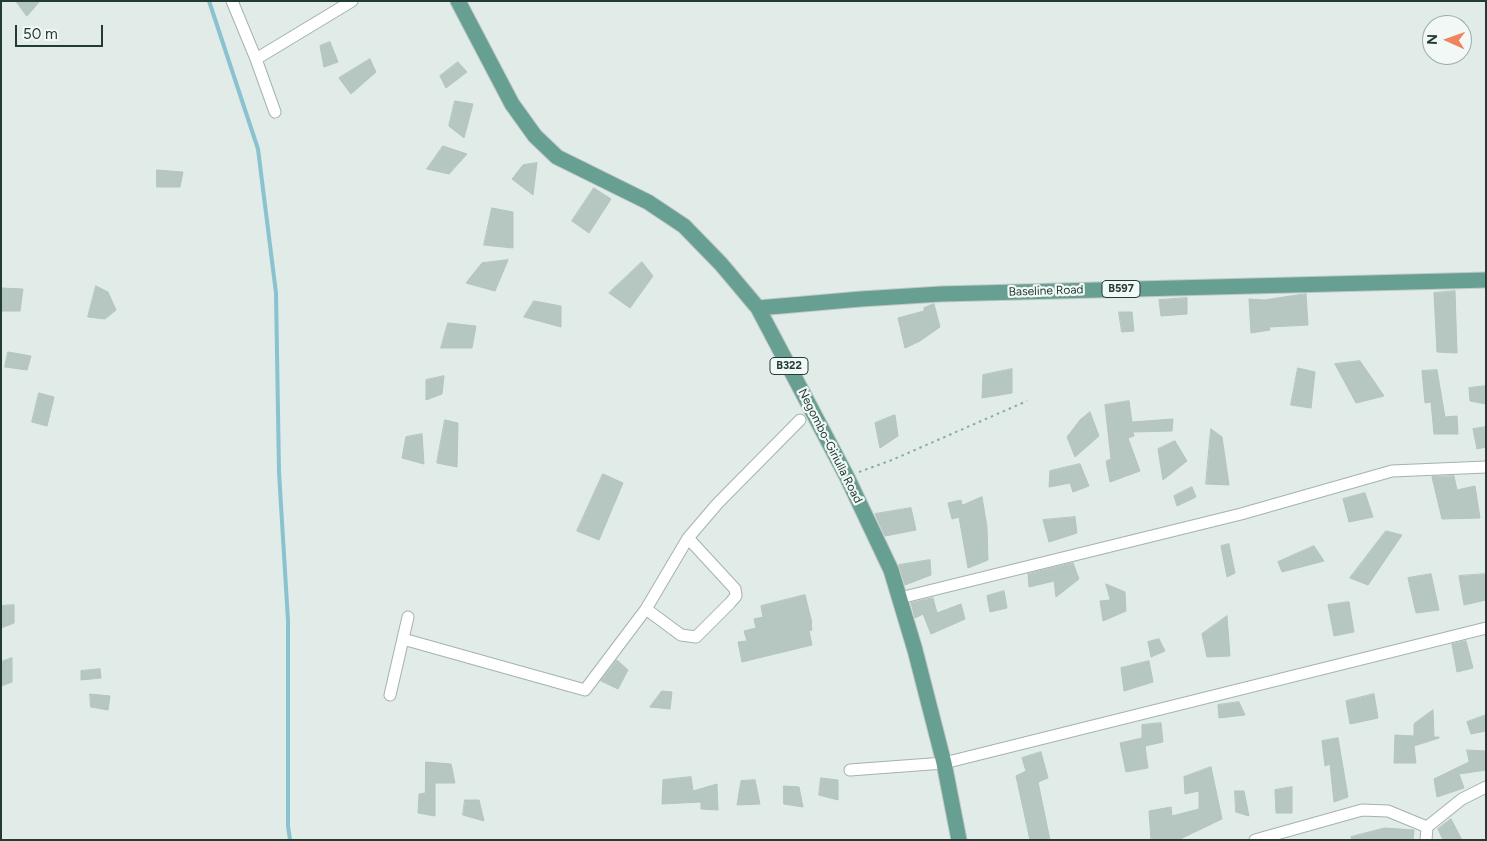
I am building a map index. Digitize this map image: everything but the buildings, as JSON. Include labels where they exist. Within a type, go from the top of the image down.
[{"type":"main road","name":"Negombo-Giriulla Road","points":[[458,1],[512,104],[535,136],[557,157],[648,202],[684,226],[721,264],[758,308],[847,477],[891,570],[944,763],[959,840]]},
{"type":"main road","name":"Baseline Road","points":[[758,308],[941,294],[1486,280]]},
{"type":"street","points":[[232,1],[275,112]]},
{"type":"street","points":[[256,59],[352,1]]},
{"type":"street","points":[[403,639],[585,690],[646,609],[688,538],[718,503],[800,420]]},
{"type":"street","points":[[900,598],[1241,514],[1392,471],[1486,467]]},
{"type":"street","points":[[646,609],[681,635],[696,637],[736,596],[735,589],[688,538]]},
{"type":"street","points":[[390,696],[408,617]]},
{"type":"street","points":[[850,770],[944,763],[1486,628]]},
{"type":"street","points":[[1426,840],[1427,827],[1462,799],[1486,787]]},
{"type":"street","points":[[1255,840],[1362,810],[1388,811],[1427,827]]},
{"type":"path","points":[[847,477],[892,460],[1026,401]]},
{"type":"waterway","points":[[209,1],[258,149],[276,293],[279,472],[288,621],[288,826],[290,840]]}]
